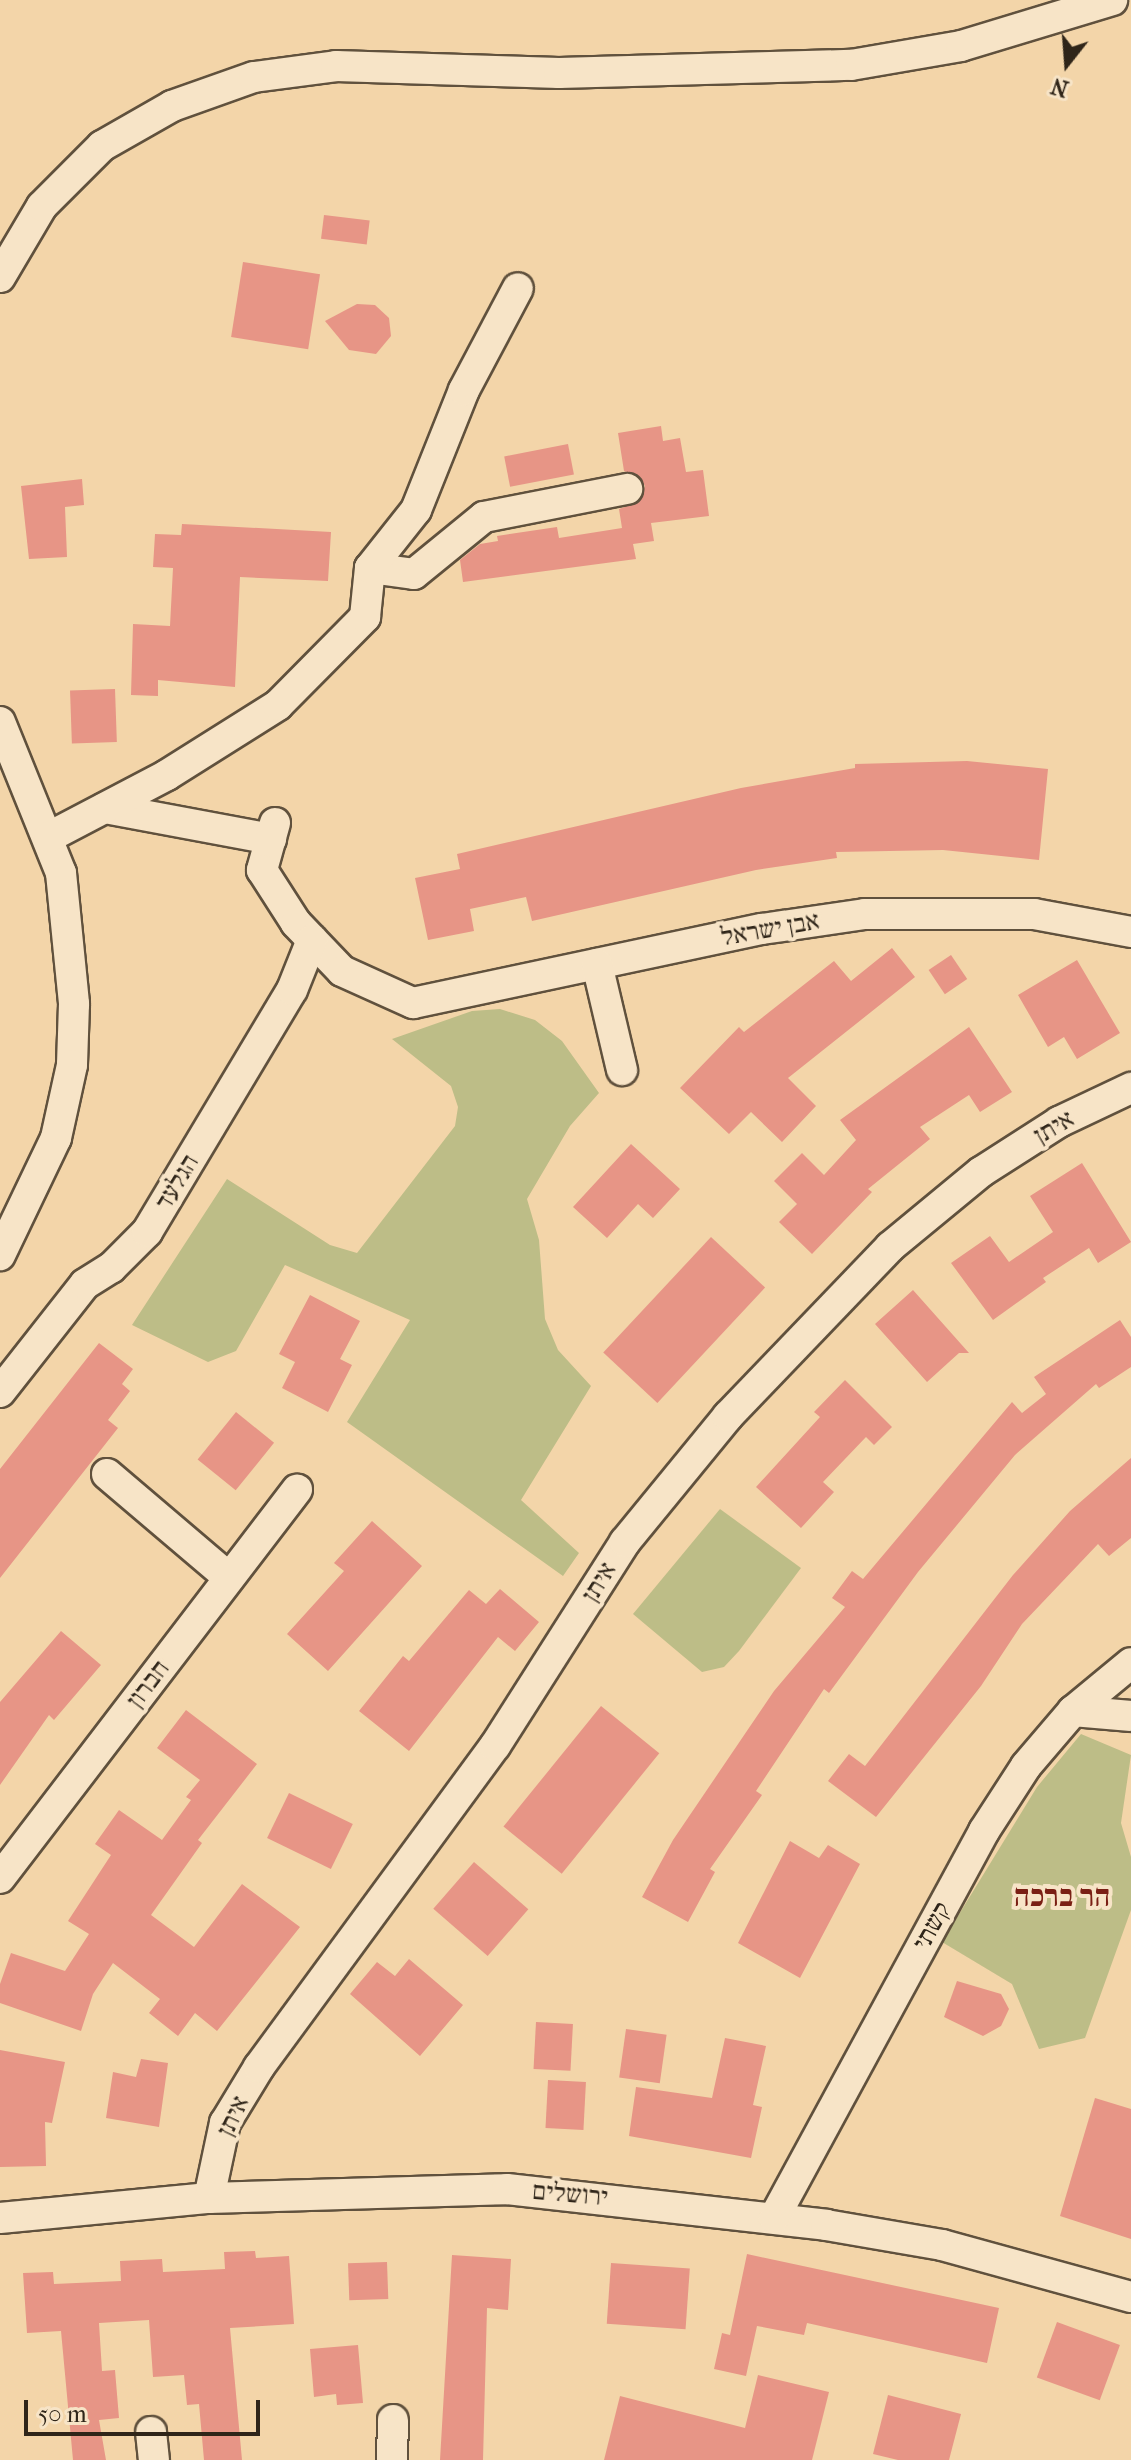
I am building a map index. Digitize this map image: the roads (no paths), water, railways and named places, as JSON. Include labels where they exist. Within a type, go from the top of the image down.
[{"type":"street","points":[[0,277],[42,206],[102,146],[172,106],[254,77],[336,66],[573,73],[851,65],[961,46],[1112,0]]},
{"type":"street","points":[[49,837],[105,808],[278,705],[365,617],[370,568],[416,510],[464,390],[518,288]]},
{"type":"street","points":[[370,568],[414,574],[484,517],[627,489]]},
{"type":"street","points":[[0,722],[49,837],[68,910],[72,1065],[47,1161],[0,1255]]},
{"type":"street","points":[[105,808],[273,831],[262,870],[312,940]]},
{"type":"street","name":"אבן ישראל","points":[[312,940],[342,971],[413,1003],[762,929],[865,914],[1034,914],[1131,932]]},
{"type":"street","name":"הגלעד","points":[[0,1392],[85,1284],[111,1268],[147,1232],[292,990],[312,940]]},
{"type":"street","points":[[597,964],[622,1070]]},
{"type":"street","name":"איתן","points":[[209,2198],[225,2123],[259,2067],[495,1746],[625,1542],[728,1416],[890,1247],[981,1172],[1059,1122],[1131,1088]]},
{"type":"street","points":[[107,1474],[229,1578]]},
{"type":"street","name":"חברון","points":[[0,1878],[297,1490]]},
{"type":"street","name":"קשתי","points":[[774,2218],[984,1831],[1026,1766],[1073,1711],[1131,1663]]},
{"type":"street","points":[[1073,1711],[1131,1716]]},
{"type":"street","name":"ירושלים","points":[[0,2218],[209,2198],[507,2189],[774,2218],[942,2245],[1131,2297]]},
{"type":"street","points":[[392,2460],[393,2420]]},
{"type":"district","name":"הר ברכה","points":[[1062,1897]]}]
